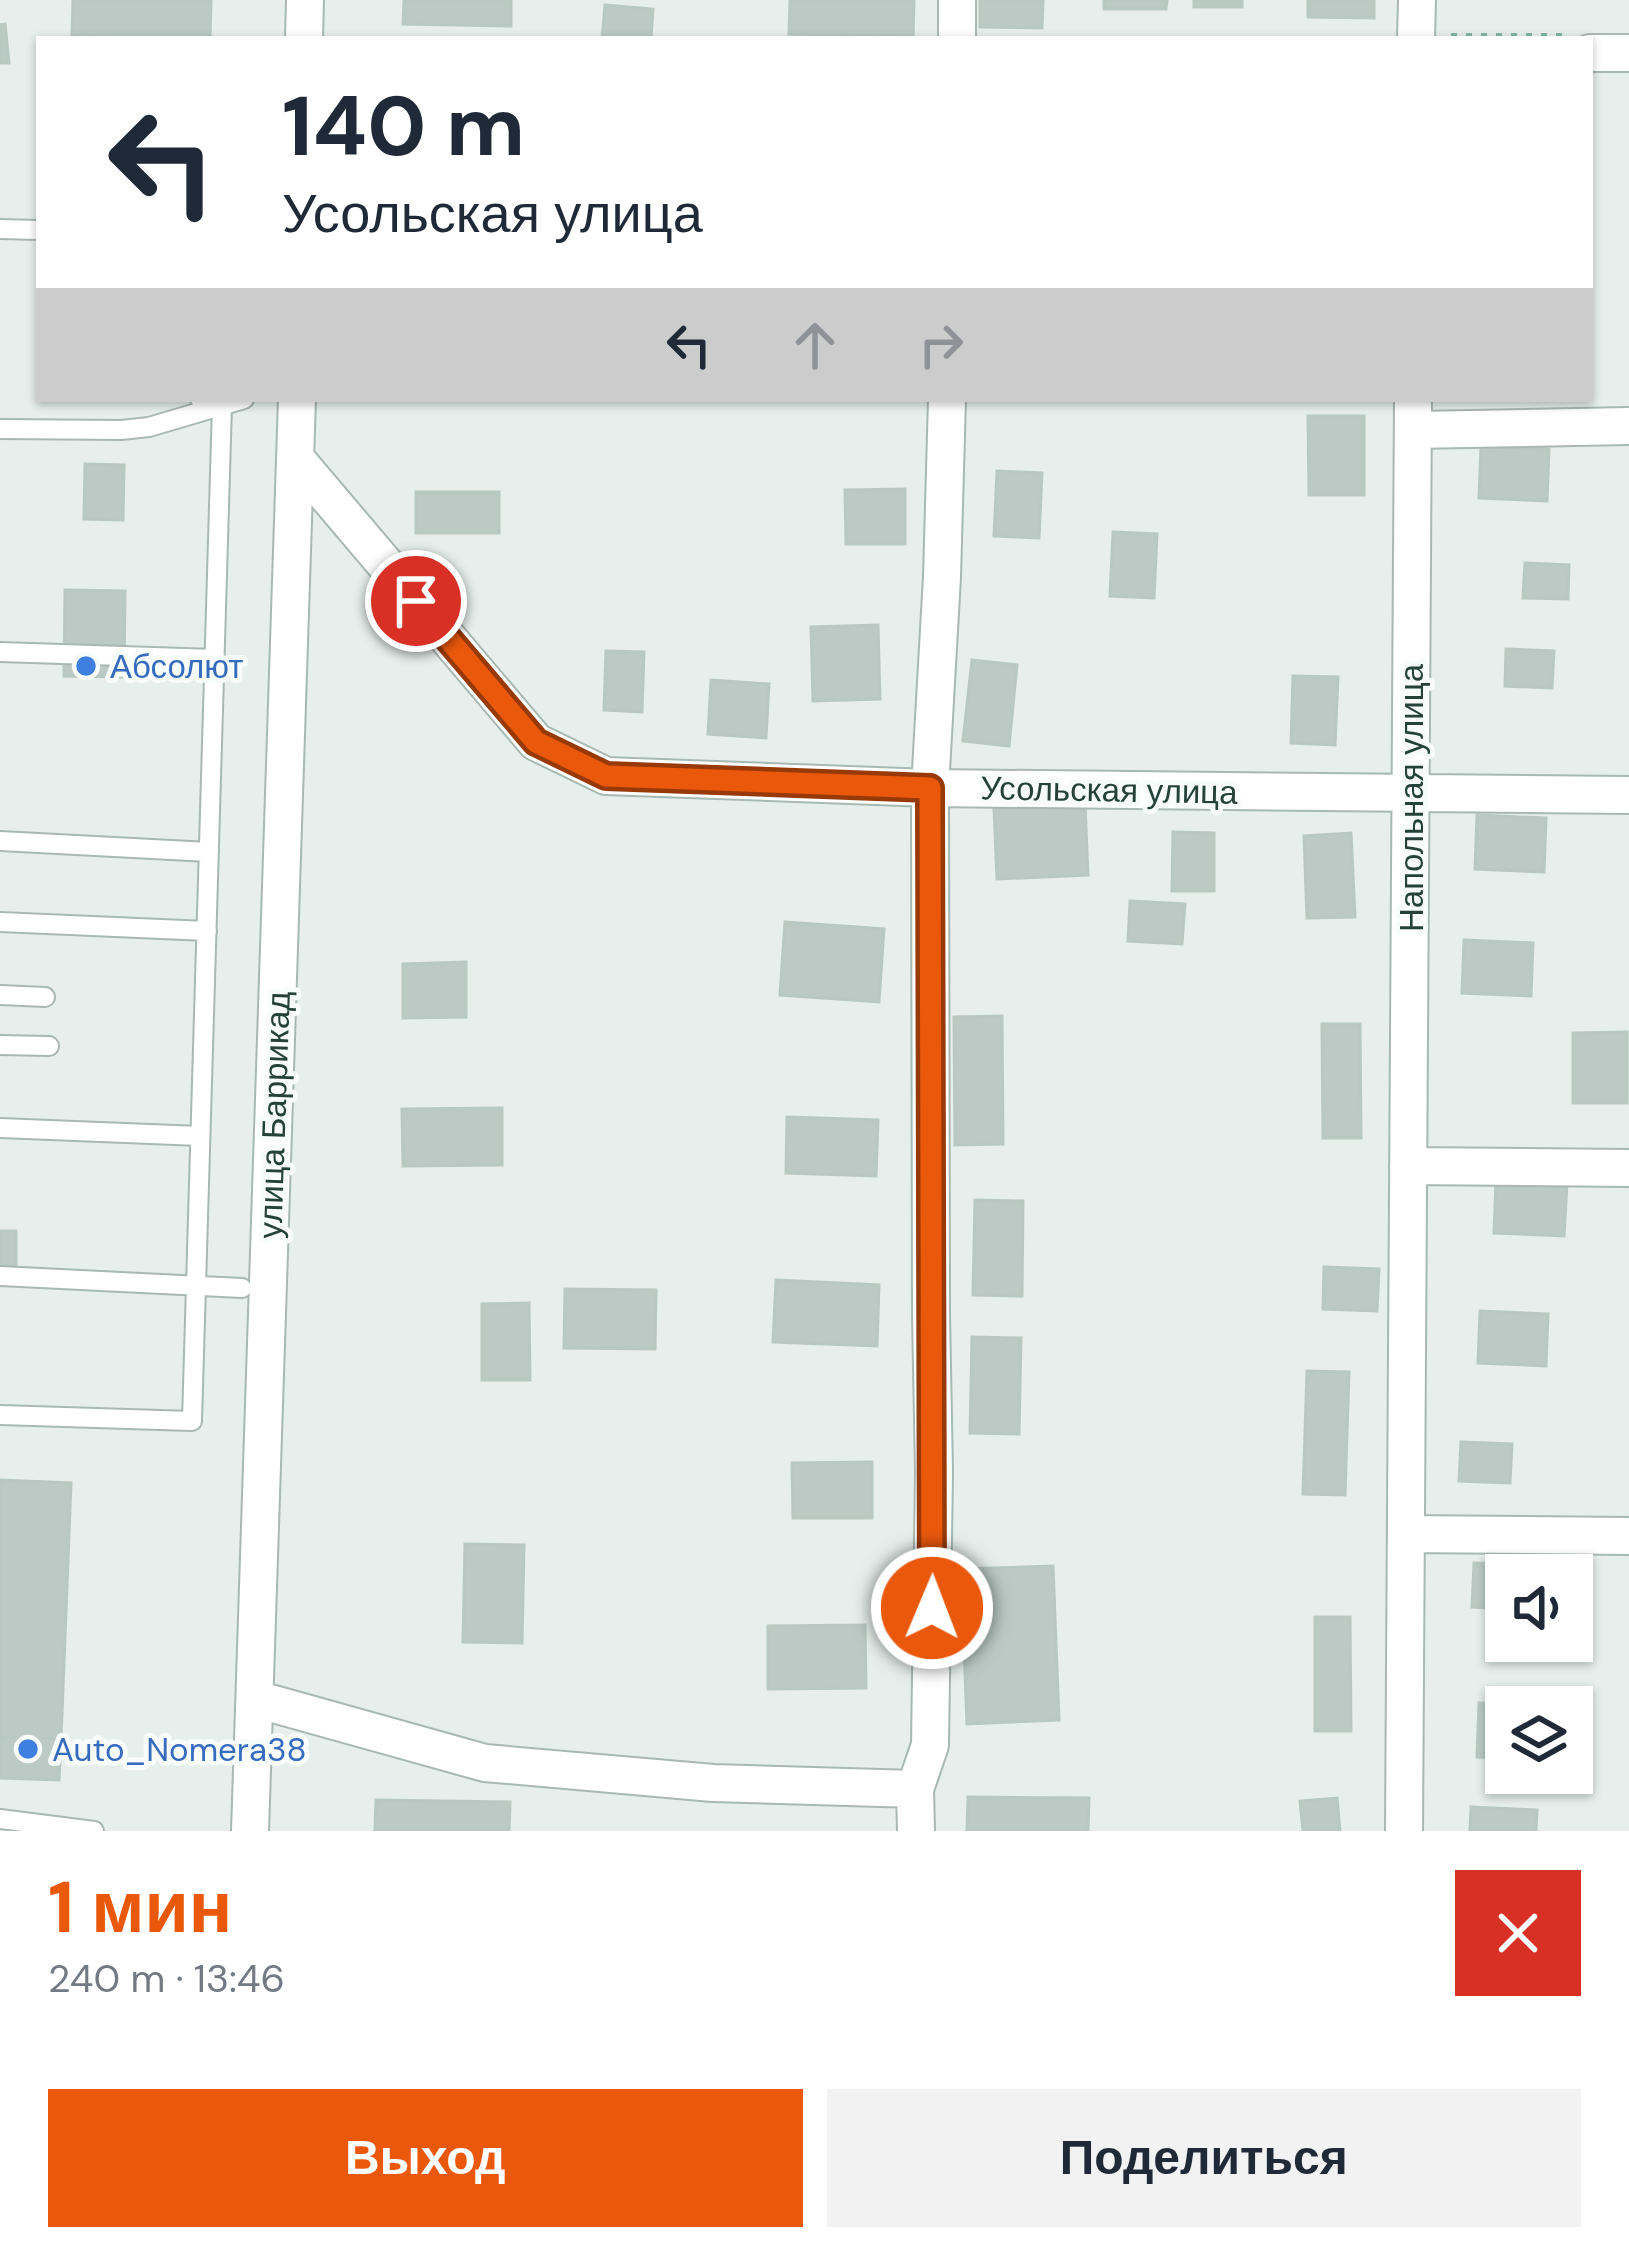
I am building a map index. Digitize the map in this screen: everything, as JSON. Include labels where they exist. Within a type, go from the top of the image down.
[{"type":"street","points":[[304,36],[305,0]]},
{"type":"street","points":[[957,0],[957,36]]},
{"type":"street","points":[[1417,0],[1425,36]]},
{"type":"street","points":[[1593,47],[1629,53]]},
{"type":"street","name":"улица Баррикад","points":[[250,1831],[297,402]]},
{"type":"street","points":[[916,1831],[915,1789],[931,1744],[930,788],[947,402]]},
{"type":"street","name":"Напольная улица","points":[[1404,1831],[1413,414],[1629,426]]},
{"type":"street","name":"Усольская улица","points":[[296,459],[536,742],[606,776],[930,788],[1629,795]]},
{"type":"street","points":[[1408,1166],[1629,1168]]},
{"type":"street","points":[[1406,1534],[1629,1536]]},
{"type":"street","points":[[256,1699],[485,1763],[712,1783],[915,1789]]},
{"type":"lane","points":[[0,230],[36,230]]},
{"type":"lane","points":[[211,402],[222,405]]},
{"type":"lane","points":[[0,429],[149,427],[233,402]]},
{"type":"lane","points":[[0,1415],[192,1421],[222,405]]},
{"type":"lane","points":[[0,652],[214,659]]},
{"type":"lane","points":[[0,841],[209,852]]},
{"type":"lane","points":[[0,922],[207,931]]},
{"type":"lane","points":[[0,995],[45,997]]},
{"type":"lane","points":[[0,1045],[49,1046]]},
{"type":"lane","points":[[0,1127],[200,1136]]},
{"type":"lane","points":[[0,1276],[242,1288]]},
{"type":"lane","points":[[0,1819],[94,1831]]},
{"type":"building","points":[[73,0],[211,0],[210,36],[72,36]]},
{"type":"building","points":[[404,0],[511,0],[511,26],[403,24]]},
{"type":"building","points":[[790,0],[914,0],[913,36],[789,34]]},
{"type":"building","points":[[980,0],[1043,0],[1042,28],[980,27]]},
{"type":"building","points":[[1104,0],[1167,0],[1166,9],[1104,9]]},
{"type":"building","points":[[1194,0],[1242,0],[1242,7],[1194,7]]},
{"type":"building","points":[[1308,0],[1374,0],[1374,18],[1308,17]]},
{"type":"building","points":[[605,5],[653,9],[651,36],[602,36]]},
{"type":"building","points":[[5,24],[9,63],[0,63],[0,25]]},
{"type":"building","points":[[1308,416],[1364,416],[1364,495],[1309,495]]},
{"type":"building","points":[[1481,446],[1549,449],[1547,501],[1479,498]]},
{"type":"building","points":[[85,464],[124,465],[123,520],[84,519]]},
{"type":"building","points":[[997,471],[1042,473],[1039,538],[994,536]]},
{"type":"building","points":[[905,489],[905,544],[846,544],[845,490]]},
{"type":"building","points":[[416,492],[499,492],[499,533],[416,533]]},
{"type":"building","points":[[1113,532],[1157,534],[1154,598],[1110,596]]},
{"type":"building","points":[[1525,563],[1569,565],[1568,599],[1523,598]]},
{"type":"building","points":[[65,590],[125,591],[124,677],[64,676]]},
{"type":"building","points":[[878,625],[880,699],[813,701],[811,627]]},
{"type":"building","points":[[1506,649],[1554,651],[1552,688],[1505,686]]},
{"type":"building","points":[[606,651],[644,652],[642,712],[604,710]]},
{"type":"building","points":[[972,660],[1017,665],[1009,746],[963,741]]},
{"type":"building","points":[[1293,676],[1338,677],[1335,745],[1291,743]]},
{"type":"building","points":[[711,680],[769,684],[766,738],[708,734]]},
{"type":"building","points":[[1085,804],[1088,875],[997,879],[994,808]]},
{"type":"building","points":[[1477,815],[1546,818],[1544,872],[1475,869]]},
{"type":"building","points":[[1173,832],[1214,833],[1214,891],[1172,891]]},
{"type":"building","points":[[1351,833],[1355,917],[1307,918],[1304,836]]},
{"type":"building","points":[[1130,901],[1185,904],[1182,944],[1128,941]]},
{"type":"building","points":[[785,922],[884,929],[879,1002],[780,995]]},
{"type":"building","points":[[1464,940],[1533,943],[1531,996],[1462,993]]},
{"type":"building","points":[[466,962],[466,1017],[403,1018],[403,964]]},
{"type":"building","points":[[1002,1016],[1003,1144],[955,1145],[954,1017]]},
{"type":"building","points":[[1322,1024],[1360,1024],[1361,1138],[1323,1138]]},
{"type":"building","points":[[1627,1032],[1627,1103],[1573,1103],[1573,1033]]},
{"type":"building","points":[[502,1108],[502,1165],[403,1166],[402,1109]]},
{"type":"building","points":[[787,1117],[878,1120],[876,1176],[786,1173]]},
{"type":"building","points":[[1496,1180],[1567,1183],[1564,1236],[1494,1233]]},
{"type":"building","points":[[975,1200],[1023,1201],[1022,1296],[973,1295]]},
{"type":"building","points":[[0,1231],[16,1231],[16,1270],[0,1270]]},
{"type":"building","points":[[1324,1267],[1379,1269],[1377,1311],[1323,1309]]},
{"type":"building","points":[[776,1280],[879,1285],[877,1346],[773,1342]]},
{"type":"building","points":[[565,1289],[656,1290],[655,1349],[564,1348]]},
{"type":"building","points":[[529,1303],[530,1380],[482,1380],[482,1304]]},
{"type":"building","points":[[1480,1311],[1548,1314],[1546,1366],[1478,1363]]},
{"type":"building","points":[[972,1337],[1021,1338],[1019,1434],[970,1433]]},
{"type":"building","points":[[1307,1371],[1349,1372],[1345,1495],[1303,1494]]},
{"type":"building","points":[[1461,1442],[1512,1444],[1510,1483],[1459,1481]]},
{"type":"building","points":[[872,1462],[872,1518],[793,1518],[792,1463]]},
{"type":"building","points":[[0,1480],[71,1483],[61,1739],[0,1737]]},
{"type":"building","points":[[465,1544],[524,1545],[522,1643],[463,1642]]},
{"type":"building","points":[[1474,1563],[1485,1563],[1485,1608],[1472,1607]]},
{"type":"building","points":[[1053,1566],[1059,1720],[967,1724],[961,1569]]},
{"type":"building","points":[[1315,1617],[1350,1617],[1351,1731],[1315,1731]]},
{"type":"building","points":[[865,1625],[866,1688],[768,1689],[768,1626]]},
{"type":"building","points":[[1479,1703],[1485,1703],[1485,1757],[1477,1757]]},
{"type":"building","points":[[0,1737],[61,1739],[59,1780],[0,1778]]},
{"type":"building","points":[[968,1797],[1089,1798],[1088,1831],[967,1831]]},
{"type":"building","points":[[1337,1798],[1340,1831],[1303,1831],[1300,1801]]},
{"type":"building","points":[[376,1800],[510,1802],[509,1831],[375,1831]]},
{"type":"building","points":[[1471,1807],[1537,1810],[1536,1831],[1470,1831]]},
{"type":"place","name":"Абсолют","points":[[86,666]]},
{"type":"place","name":"Auto_Nomera38","points":[[28,1749]]},
{"type":"route","points":[[416,601],[536,742],[606,776],[930,788],[932,1608]]}]
